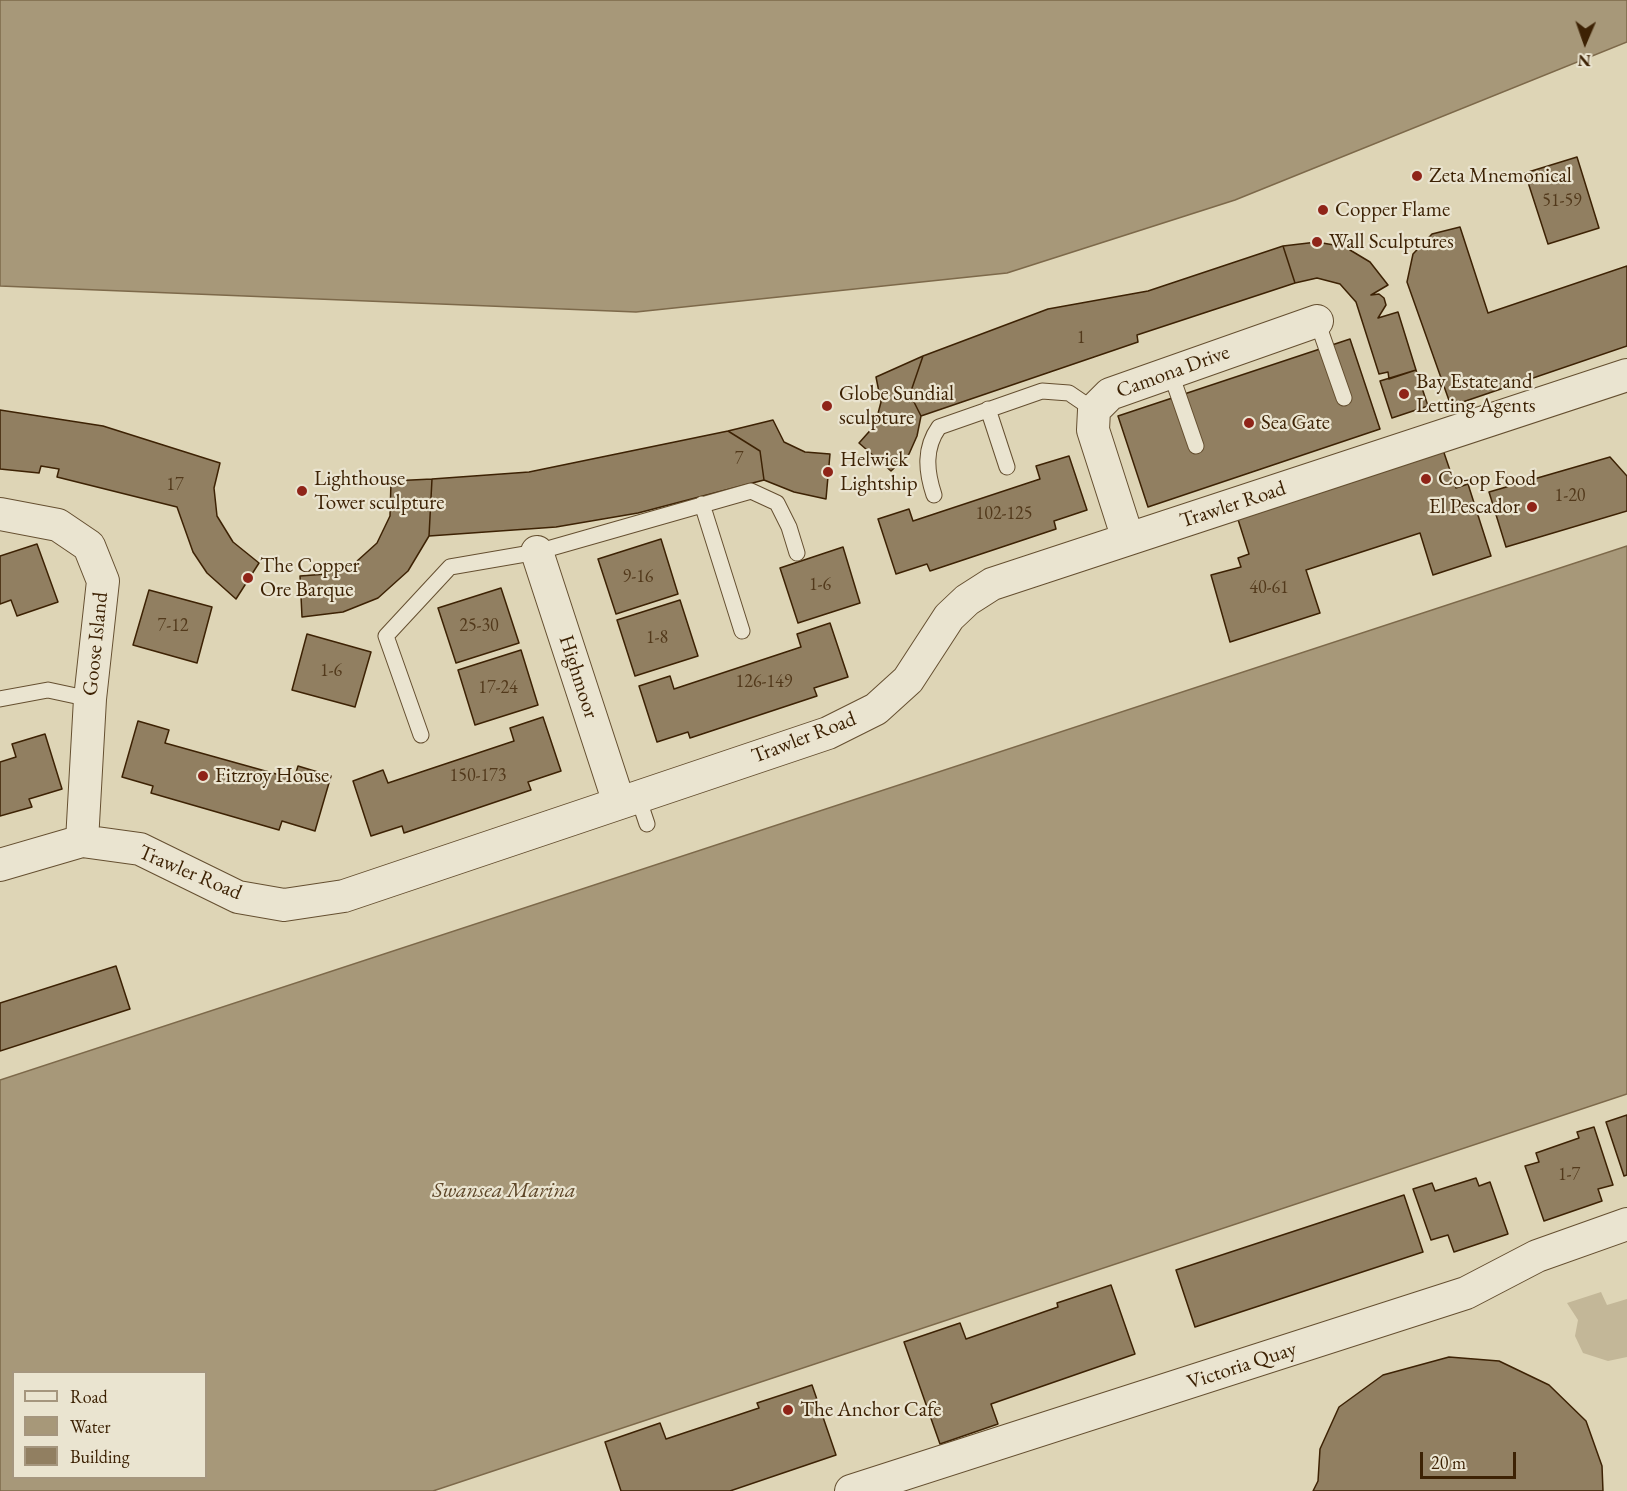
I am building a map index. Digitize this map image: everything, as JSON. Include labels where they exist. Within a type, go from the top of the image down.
[{"type":"street","name":"Camona Drive","points":[[1128,539],[1093,430],[1094,410],[1110,394],[1317,321]]},
{"type":"street","name":"Trawler Road","points":[[0,865],[82,841],[140,849],[238,897],[284,904],[344,896],[635,808],[828,733],[876,709],[908,680],[949,617],[967,600],[992,584],[1627,375]]},
{"type":"street","name":"Goose Island","points":[[0,514],[58,525],[89,546],[103,581],[90,699],[82,841]]},
{"type":"street","name":"Highmoor","points":[[537,552],[635,808]]},
{"type":"street","name":"Victoria Quay","points":[[851,1491],[1466,1293],[1537,1256],[1627,1224]]},
{"type":"lane","points":[[1317,321],[1344,398]]},
{"type":"lane","points":[[1170,371],[1196,446]]},
{"type":"lane","points":[[934,495],[927,475],[929,441],[939,427],[1042,391],[1069,393],[1094,410]]},
{"type":"lane","points":[[988,409],[1007,467]]},
{"type":"lane","points":[[421,735],[386,636],[450,567],[537,552],[751,491],[777,503],[789,527],[797,553]]},
{"type":"lane","points":[[702,504],[742,631]]},
{"type":"lane","points":[[0,699],[48,690],[90,699]]},
{"type":"shaded area","points":[[1601,1292],[1607,1305],[1627,1299],[1627,1357],[1608,1361],[1583,1353],[1575,1336],[1578,1320],[1567,1303]]},
{"type":"water","points":[[0,0],[1627,0],[1627,42],[1235,200],[1007,273],[636,312],[0,286]]},
{"type":"water","name":"Swansea Marina","points":[[1627,546],[1627,1094],[433,1491],[0,1491],[0,1080]]},
{"type":"building","points":[[1577,157],[1599,228],[1548,244],[1525,173]]},
{"type":"building","points":[[1460,227],[1488,313],[1627,266],[1627,346],[1451,406],[1407,282],[1413,254],[1432,234]]},
{"type":"building","points":[[1317,242],[1345,247],[1370,262],[1388,285],[1371,295],[1379,294],[1384,298],[1386,305],[1378,318],[1398,312],[1416,370],[1389,379],[1388,372],[1379,374],[1356,302],[1340,284],[1317,278],[1295,283],[1283,246]]},
{"type":"building","points":[[1283,246],[1295,283],[1137,335],[1138,342],[921,416],[910,394],[923,356],[1048,309],[1148,291]]},
{"type":"building","name":"Sea Gate","points":[[1350,339],[1380,429],[1148,507],[1118,416]]},
{"type":"building","points":[[923,356],[910,394],[921,416],[917,436],[909,454],[891,471],[859,443],[875,425],[881,402],[876,377]]},
{"type":"building","name":"Bay Estate and Letting Agents","points":[[1416,370],[1428,406],[1392,418],[1380,381]]},
{"type":"building","points":[[0,410],[103,426],[220,463],[214,488],[217,516],[233,542],[259,563],[236,599],[207,573],[193,552],[177,507],[57,477],[59,469],[41,466],[39,473],[0,469]]},
{"type":"building","points":[[773,420],[784,442],[805,452],[830,454],[826,499],[794,492],[764,480],[760,451],[728,431]]},
{"type":"building","points":[[728,431],[760,451],[764,480],[638,513],[556,527],[429,536],[432,479],[529,472]]},
{"type":"building","points":[[1441,444],[1456,488],[1468,484],[1491,556],[1433,575],[1420,533],[1306,570],[1320,613],[1230,642],[1211,575],[1241,567],[1238,558],[1249,554],[1235,510]]},
{"type":"building","points":[[1069,456],[1087,510],[1054,521],[1056,529],[930,571],[927,564],[896,574],[878,519],[909,509],[913,521],[1040,479],[1036,466]]},
{"type":"building","points":[[1610,457],[1627,476],[1627,511],[1506,547],[1489,492]]},
{"type":"building","points":[[432,479],[429,536],[408,571],[378,598],[343,612],[302,617],[300,576],[327,574],[356,562],[377,543],[390,516],[391,481]]},
{"type":"building","points":[[661,539],[678,594],[616,614],[598,559]]},
{"type":"building","points":[[37,544],[58,602],[17,616],[11,600],[0,604],[0,556]]},
{"type":"building","points":[[843,547],[860,603],[798,623],[780,568]]},
{"type":"building","points":[[501,588],[519,643],[456,663],[438,608]]},
{"type":"building","points":[[149,590],[212,607],[197,663],[133,645]]},
{"type":"building","points":[[680,600],[698,656],[635,676],[617,620]]},
{"type":"building","points":[[830,623],[848,677],[814,688],[817,696],[690,738],[688,732],[657,742],[639,686],[670,676],[674,689],[801,647],[797,634]]},
{"type":"building","points":[[307,634],[371,652],[355,707],[292,690]]},
{"type":"building","points":[[521,650],[538,705],[475,725],[458,670]]},
{"type":"building","points":[[543,717],[561,771],[528,782],[531,790],[404,833],[402,826],[371,836],[353,781],[383,770],[388,783],[514,741],[510,728]]},
{"type":"building","name":"Fitzroy House","points":[[138,721],[169,730],[165,743],[294,779],[298,766],[331,776],[315,831],[282,821],[279,830],[151,793],[153,786],[122,777]]},
{"type":"building","points":[[45,734],[62,789],[29,799],[32,807],[0,816],[0,762],[16,757],[12,744]]},
{"type":"building","points":[[116,966],[130,1009],[0,1051],[0,1003]]},
{"type":"building","points":[[1627,1115],[1627,1175],[1624,1176],[1606,1122]]},
{"type":"building","points":[[1594,1127],[1613,1185],[1598,1189],[1602,1201],[1544,1221],[1525,1166],[1539,1162],[1536,1153],[1579,1138],[1577,1132]]},
{"type":"building","points":[[1476,1178],[1479,1186],[1490,1182],[1508,1234],[1454,1252],[1448,1235],[1431,1240],[1413,1189],[1432,1183],[1435,1191]]},
{"type":"building","points":[[1404,1195],[1423,1252],[1195,1327],[1176,1270]]},
{"type":"building","points":[[1111,1285],[1135,1354],[991,1404],[998,1424],[940,1444],[904,1342],[960,1323],[966,1339],[1058,1307],[1057,1303]]},
{"type":"building","points":[[1449,1357],[1499,1361],[1549,1385],[1586,1421],[1602,1466],[1603,1491],[1313,1491],[1318,1481],[1320,1449],[1339,1407],[1383,1375]]},
{"type":"building","points":[[812,1385],[836,1455],[730,1491],[621,1491],[605,1442],[660,1423],[666,1439],[759,1408],[757,1403]]},
{"type":"place","name":"Zeta Mnemonical","points":[[1417,176]]},
{"type":"place","name":"Copper Flame","points":[[1323,210]]},
{"type":"place","name":"Wall Sculptures","points":[[1317,242]]},
{"type":"place","name":"Bay Estate and Letting Agents","points":[[1404,394]]},
{"type":"place","name":"Globe Sundial sculpture","points":[[827,406]]},
{"type":"place","name":"Sea Gate","points":[[1249,423]]},
{"type":"place","name":"Helwick Lightship","points":[[828,472]]},
{"type":"place","name":"Co-op Food","points":[[1426,479]]},
{"type":"place","name":"Lighthouse Tower sculpture","points":[[302,491]]},
{"type":"place","name":"El Pescador","points":[[1532,507]]},
{"type":"place","name":"The Copper Ore Barque","points":[[248,578]]},
{"type":"place","name":"Fitzroy House","points":[[203,776]]},
{"type":"place","name":"The Anchor Cafe","points":[[788,1410]]}]
